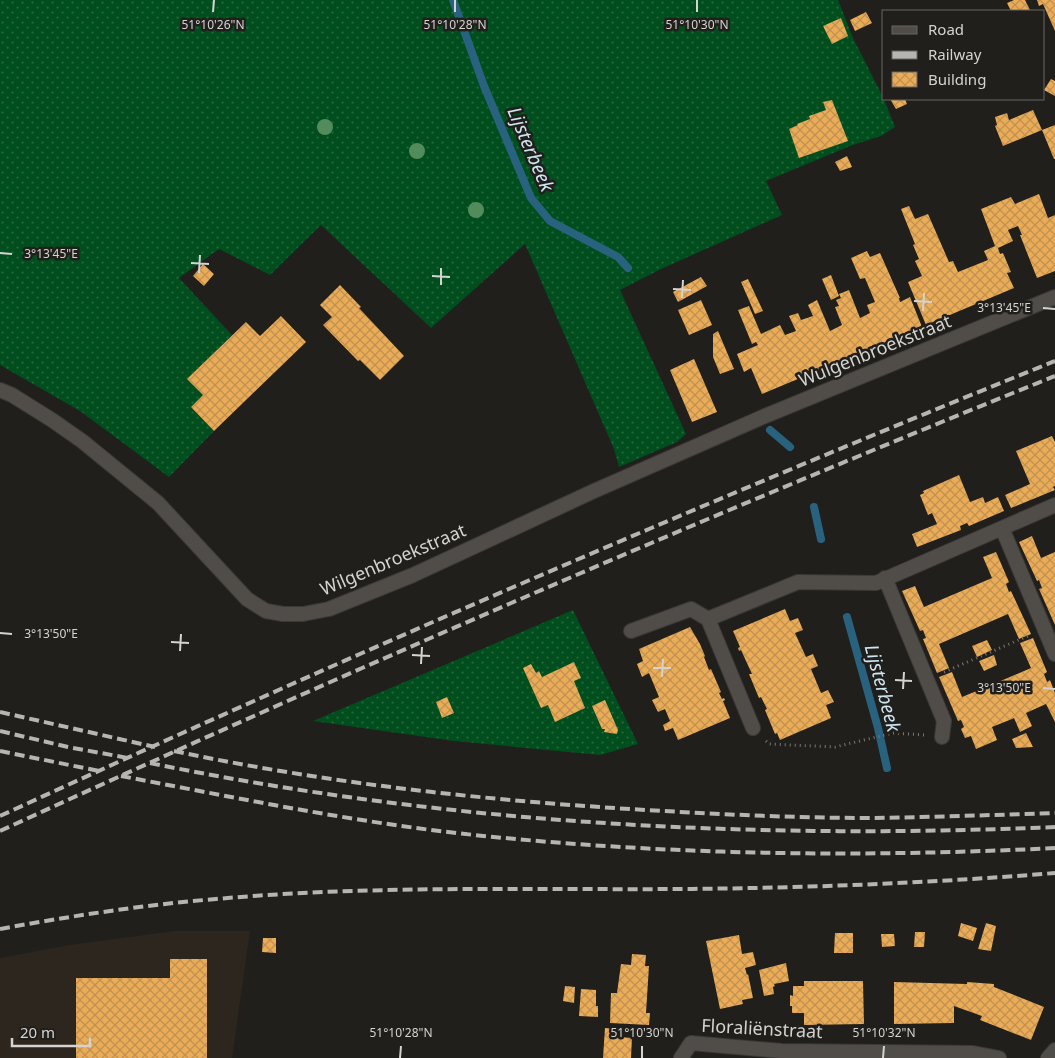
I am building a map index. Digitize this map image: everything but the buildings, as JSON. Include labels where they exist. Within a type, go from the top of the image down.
[{"type":"street","name":"Wulgenbroekstraat","points":[[765,416],[1055,297]]},
{"type":"street","name":"Wilgenbroekstraat","points":[[0,390],[12,395],[82,441],[158,503],[247,598],[266,611],[283,614],[303,614],[329,609],[413,575],[594,491],[765,416]]},
{"type":"street","points":[[708,619],[798,582],[876,582],[1055,505]]},
{"type":"street","points":[[1002,528],[1055,654]]},
{"type":"street","points":[[885,578],[944,721],[942,737]]},
{"type":"street","points":[[631,631],[691,609],[708,619],[753,728]]},
{"type":"street","name":"Floraliënstraat","points":[[681,1058],[691,1043],[782,1051],[973,1053],[999,1058]]},
{"type":"street","points":[[1048,1058],[1055,1050]]},
{"type":"path","points":[[927,679],[1044,629]]},
{"type":"path","points":[[753,728],[769,744],[835,747],[862,742],[893,732],[942,737]]},
{"type":"shaded area","points":[[175,931],[250,931],[232,1058],[0,1058],[0,958],[70,945]]},
{"type":"green space","points":[[0,0],[838,0],[853,38],[882,95],[882,100],[884,100],[895,127],[881,136],[850,146],[766,181],[782,215],[661,269],[620,290],[686,434],[677,442],[619,467],[614,449],[525,244],[431,328],[321,225],[270,275],[219,249],[179,278],[232,335],[188,379],[203,395],[191,407],[214,431],[169,477],[80,411],[0,365]]},
{"type":"green space","points":[[573,610],[638,744],[600,755],[454,741],[313,721]]},
{"type":"waterway","name":"Lijsterbeek","points":[[453,0],[484,86],[531,198],[550,221],[618,257],[628,268]]},
{"type":"waterway","name":"Lijsterbeek","points":[[770,430],[790,447]]},
{"type":"waterway","name":"Lijsterbeek","points":[[814,507],[821,539]]},
{"type":"waterway","name":"Lijsterbeek","points":[[847,617],[878,728],[887,768]]},
{"type":"railway","points":[[0,816],[393,639],[525,582],[789,470],[1055,361]]},
{"type":"railway","points":[[0,831],[393,654],[525,597],[789,485],[1055,376]]},
{"type":"railway","points":[[0,712],[155,747]]},
{"type":"railway","points":[[0,731],[68,747],[128,758]]},
{"type":"railway","points":[[0,751],[99,771]]},
{"type":"railway","points":[[174,751],[357,783],[541,803],[794,817],[873,818],[1055,813]]},
{"type":"railway","points":[[150,763],[262,784],[374,801],[600,823],[714,829],[828,831],[1055,827]]},
{"type":"railway","points":[[121,776],[372,822],[456,833],[605,846],[680,850],[830,853],[905,853],[1055,848]]},
{"type":"railway","points":[[0,929],[80,915],[189,901],[274,895],[391,890],[776,887],[916,882],[1055,873]]}]
